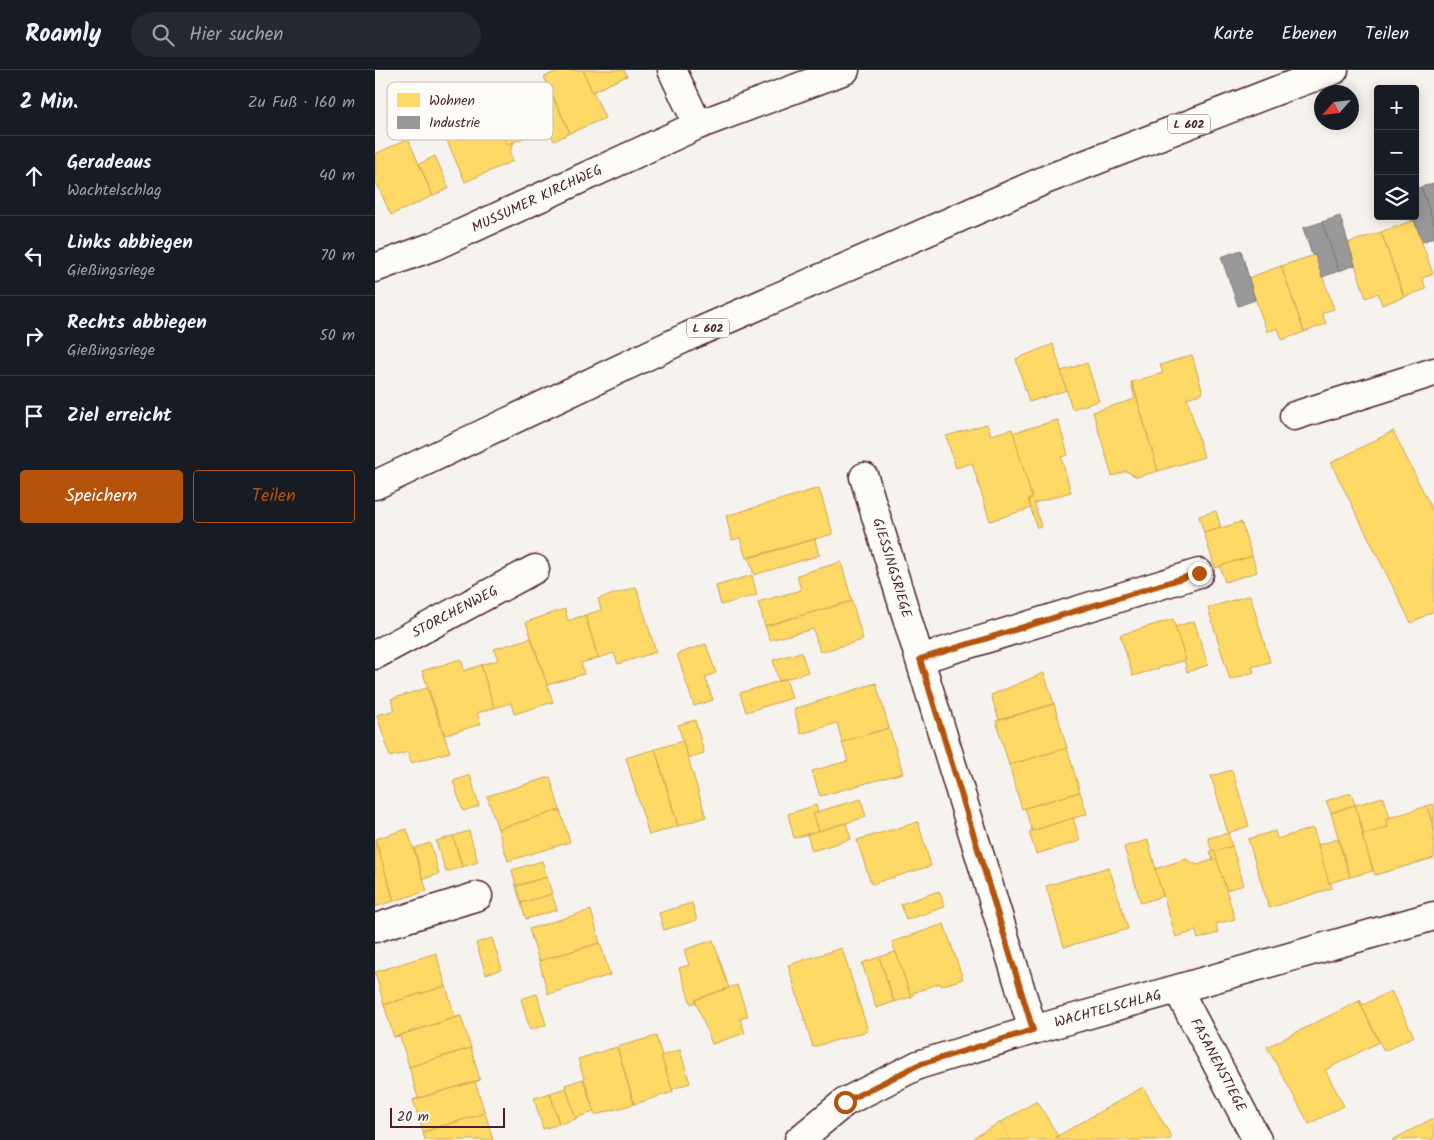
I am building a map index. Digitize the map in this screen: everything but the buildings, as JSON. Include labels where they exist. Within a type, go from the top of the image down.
[{"type":"street","points":[[672,70],[698,126]]},
{"type":"street","name":"MUSSUMER KIRCHWEG","points":[[375,268],[434,246],[698,126],[845,70]]},
{"type":"street","name":"L 602","points":[[375,485],[689,336],[1045,180],[1277,90],[1334,70]]},
{"type":"street","points":[[1294,416],[1434,372]]},
{"type":"street","name":"GIESSINGSRIEGE","points":[[864,476],[1033,1030]]},
{"type":"street","name":"STORCHENWEG","points":[[375,655],[535,568]]},
{"type":"street","points":[[920,659],[1199,573]]},
{"type":"street","points":[[375,928],[478,896]]},
{"type":"street","name":"WACHTELSCHLAG","points":[[799,1140],[845,1102],[918,1065],[1033,1030],[1434,916]]},
{"type":"street","name":"FASANENSTIEGE","points":[[1178,990],[1257,1140]]},
{"type":"route","points":[[845,1102],[918,1065],[1033,1030],[920,659],[1199,573]]}]
